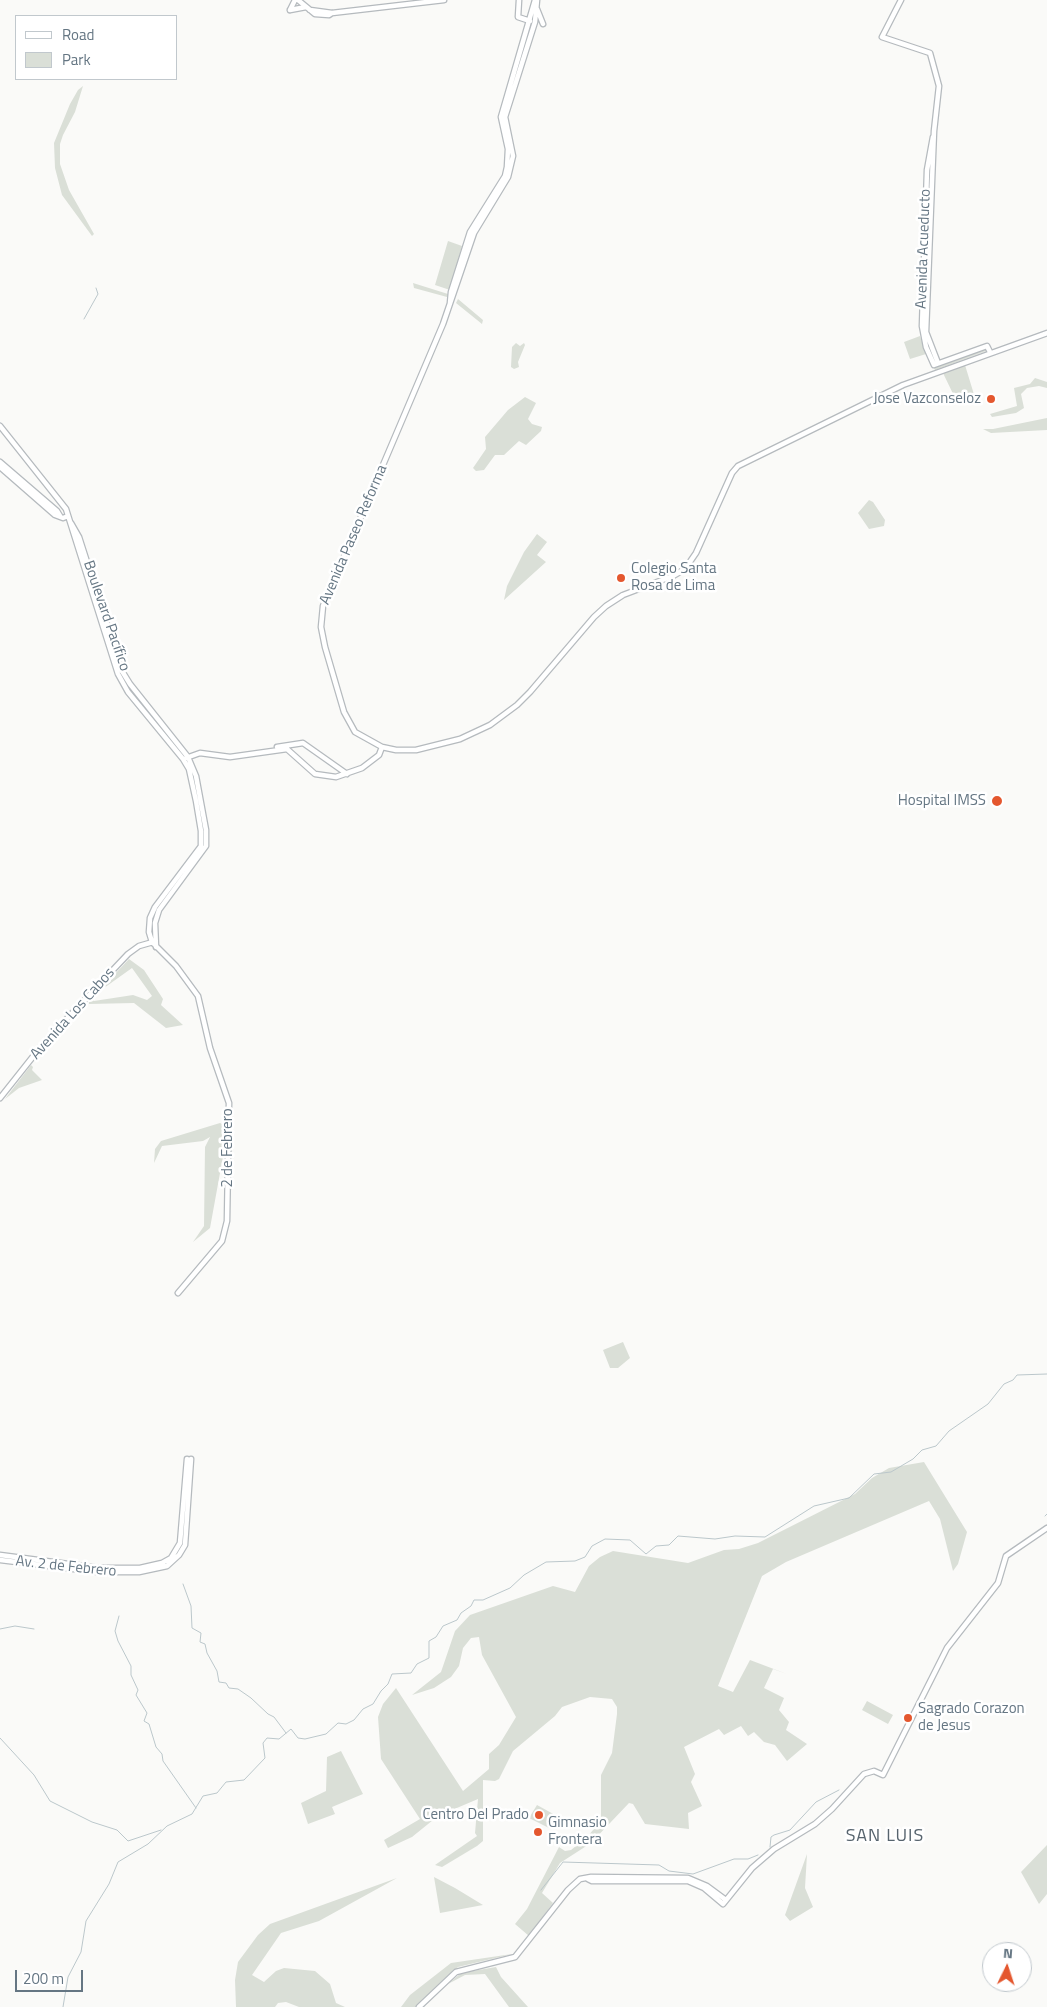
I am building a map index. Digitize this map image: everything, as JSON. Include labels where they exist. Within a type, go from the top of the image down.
[{"type":"main road","points":[[309,9],[290,10],[297,0],[309,9],[322,15],[332,12],[444,0]]},
{"type":"main road","points":[[519,0],[518,18],[532,22]]},
{"type":"main road","points":[[532,22],[536,0]]},
{"type":"main road","points":[[536,0],[537,10],[543,24]]},
{"type":"main road","name":"Avenida Acueducto","points":[[901,0],[882,37],[925,50],[932,58],[939,86],[934,131],[926,332],[936,364],[987,346],[990,352]]},
{"type":"main road","points":[[532,22],[537,10]]},
{"type":"main road","name":"Avenida Paseo Reforma","points":[[532,22],[506,117],[512,149],[511,168],[508,177],[474,233],[443,324],[322,612],[322,633],[346,719],[355,732],[382,747],[396,750],[416,750],[440,746],[473,734],[504,716],[530,692],[594,617],[606,606],[623,595],[673,576],[686,569],[696,553],[732,473],[738,466],[903,385],[1047,333]]},
{"type":"main road","name":"Boulevard Pacífico","points":[[0,426],[66,509],[118,674],[128,692],[185,758],[189,769],[201,831],[200,846],[155,908],[150,918],[149,932],[154,942]]},
{"type":"main road","points":[[0,462],[58,511],[60,516]]},
{"type":"main road","points":[[0,467],[53,513],[60,516],[68,516]]},
{"type":"main road","points":[[185,758],[200,754],[230,757],[303,743],[347,774]]},
{"type":"main road","points":[[286,747],[315,774],[328,777],[347,774],[362,768],[377,757],[382,747]]},
{"type":"main road","name":"2 de Febrero","points":[[154,942],[156,947],[176,966],[198,996],[210,1048],[230,1108],[225,1235],[178,1293]]},
{"type":"main road","name":"Avenida Los Cabos","points":[[0,1098],[43,1044],[128,954],[139,946],[154,942]]},
{"type":"main road","name":"Av. 2 de Febrero","points":[[0,1555],[99,1568],[140,1568],[162,1563],[171,1558],[180,1543],[189,1459],[185,1544],[179,1555],[167,1566],[139,1572],[98,1572],[0,1560]]},
{"type":"main road","points":[[419,2007],[456,1972],[515,1957],[572,1886],[580,1879],[592,1881],[683,1881],[709,1890],[724,1902],[752,1868],[774,1849],[815,1824],[832,1809],[864,1774],[874,1771],[883,1775],[949,1645],[998,1583],[1006,1556],[1047,1528]]},
{"type":"green space","points":[[83,86],[75,112],[60,144],[60,164],[69,190],[94,234],[92,236],[62,195],[55,168],[54,143],[70,104],[78,90]]},
{"type":"green space","points":[[448,241],[462,246],[450,290],[435,285]]},
{"type":"green space","points":[[413,283],[448,294],[447,297],[414,288]]},
{"type":"green space","points":[[458,299],[483,320],[482,324],[456,303]]},
{"type":"green space","points":[[920,336],[926,354],[910,359],[904,342]]},
{"type":"green space","points":[[516,343],[520,346],[524,343],[525,345],[518,362],[519,367],[514,369],[511,367],[512,347]]},
{"type":"green space","points":[[985,349],[986,351],[935,370],[934,368]]},
{"type":"green space","points":[[965,365],[976,401],[969,405],[962,396],[956,400],[943,373]]},
{"type":"green space","points":[[1035,378],[1047,382],[1047,388],[1039,386],[1027,388],[1021,394],[1024,408],[1016,413],[992,417],[990,414],[1017,406],[1014,388],[1030,384]]},
{"type":"green space","points":[[525,397],[536,403],[528,419],[532,424],[542,427],[541,431],[526,445],[519,441],[504,455],[495,455],[484,470],[476,471],[473,468],[486,449],[485,437],[508,410]]},
{"type":"green space","points":[[1047,418],[1047,430],[991,433],[983,429],[993,429]]},
{"type":"green space","points":[[869,500],[873,502],[885,520],[884,526],[869,529],[858,513]]},
{"type":"green space","points":[[537,534],[547,542],[537,555],[546,562],[504,600],[507,586],[524,552]]},
{"type":"green space","points":[[129,959],[144,970],[163,999],[161,1005],[183,1025],[166,1028],[134,1003],[89,1004],[92,998],[94,1001],[133,995],[147,1000],[152,996],[132,968],[97,993]]},
{"type":"green space","points":[[31,1065],[33,1067],[32,1070],[42,1080],[19,1088],[5,1099]]},
{"type":"green space","points":[[220,1123],[226,1126],[226,1140],[210,1228],[193,1242],[204,1226],[205,1147],[210,1137],[203,1141],[162,1146],[154,1163],[155,1149],[161,1141]]},
{"type":"green space","points":[[623,1342],[630,1358],[618,1368],[610,1368],[603,1350]]},
{"type":"green space","points":[[924,1462],[967,1532],[958,1564],[953,1571],[940,1519],[929,1501],[786,1562],[762,1576],[718,1686],[733,1692],[750,1660],[787,1674],[773,1669],[764,1688],[784,1698],[779,1710],[789,1722],[786,1730],[807,1744],[787,1761],[775,1745],[764,1742],[754,1732],[748,1736],[741,1726],[724,1735],[719,1729],[684,1747],[695,1774],[691,1782],[702,1806],[688,1813],[689,1829],[645,1824],[633,1804],[629,1803],[591,1843],[560,1863],[542,1893],[553,1903],[529,1936],[515,1924],[527,1909],[559,1847],[565,1851],[571,1850],[586,1838],[601,1821],[601,1775],[612,1753],[617,1714],[617,1707],[612,1699],[590,1697],[562,1707],[555,1716],[513,1751],[499,1779],[495,1781],[483,1780],[483,1841],[477,1846],[442,1867],[435,1865],[477,1836],[475,1833],[478,1799],[438,1816],[412,1837],[388,1848],[384,1840],[420,1819],[381,1759],[378,1717],[383,1704],[396,1688],[463,1791],[489,1769],[489,1754],[499,1745],[516,1717],[482,1655],[479,1637],[471,1638],[463,1648],[459,1666],[451,1677],[434,1688],[412,1695],[441,1672],[455,1631],[470,1615],[553,1586],[575,1592],[589,1566],[600,1557],[613,1551],[688,1563],[724,1550],[739,1549],[758,1543],[855,1494],[872,1478],[889,1468]]},
{"type":"green space","points":[[867,1701],[893,1715],[888,1724],[862,1710]]},
{"type":"green space","points":[[341,1751],[363,1794],[332,1807],[335,1814],[308,1824],[301,1803],[326,1791],[327,1757]]},
{"type":"green space","points":[[537,1805],[557,1816],[551,1829],[529,1818]]},
{"type":"green space","points":[[1047,1845],[1047,1894],[1039,1904],[1021,1872]]},
{"type":"green space","points":[[807,1854],[805,1888],[813,1907],[790,1921],[785,1915]]},
{"type":"green space","points":[[434,1877],[455,1888],[483,1905],[440,1913]]},
{"type":"green space","points":[[397,1878],[319,1921],[281,1933],[252,1975],[264,1982],[276,1971],[284,1968],[315,1971],[330,1984],[336,2003],[345,2007],[299,2007],[286,2002],[278,2003],[275,2007],[236,2007],[235,1980],[238,1962],[258,1935],[270,1924]]},
{"type":"green space","points":[[512,1954],[458,1967],[417,2007],[401,2007],[410,1995],[451,1963]]},
{"type":"green space","points":[[496,1967],[501,1977],[528,2007],[509,2007],[485,1974],[465,1975],[448,1984],[461,1973]]},
{"type":"waterway","points":[[84,319],[98,294],[96,288]]},
{"type":"waterway","points":[[63,2007],[68,1977],[81,1952],[86,1921],[109,1884],[118,1862],[148,1844],[167,1826],[192,1814],[203,1796],[217,1793],[226,1782],[244,1780],[265,1758],[263,1743],[267,1738],[279,1739],[291,1729],[298,1738],[305,1739],[326,1734],[338,1723],[346,1724],[354,1720],[363,1709],[373,1704],[388,1684],[392,1674],[411,1673],[417,1664],[429,1658],[429,1641],[436,1637],[443,1626],[457,1620],[461,1613],[471,1606],[474,1600],[483,1600],[510,1588],[524,1575],[546,1562],[575,1561],[585,1557],[592,1546],[605,1539],[630,1540],[646,1554],[656,1546],[669,1545],[678,1536],[715,1539],[735,1536],[765,1537],[814,1506],[849,1498],[874,1474],[891,1472],[913,1459],[922,1450],[936,1446],[949,1431],[988,1404],[1004,1384],[1013,1380],[1017,1375],[1047,1374]]},
{"type":"waterway","points":[[183,1584],[191,1606],[192,1628],[201,1633],[200,1642],[205,1644],[207,1653],[217,1671],[219,1682],[226,1683],[229,1688],[238,1689],[251,1698],[268,1714],[274,1717],[286,1733]]},
{"type":"waterway","points":[[119,1616],[115,1631],[131,1666],[131,1675],[138,1690],[136,1695],[147,1713],[144,1721],[149,1724],[156,1747],[162,1754],[163,1761],[196,1808]]},
{"type":"waterway","points":[[0,1629],[15,1626],[34,1629]]},
{"type":"waterway","points":[[0,1738],[34,1775],[50,1801],[92,1822],[117,1830],[128,1841],[161,1830]]},
{"type":"waterway","points":[[770,1847],[771,1837],[790,1830],[816,1802],[839,1790]]},
{"type":"waterway","points":[[541,1890],[563,1862],[659,1865],[669,1871],[693,1874],[734,1859],[748,1859],[758,1855]]},
{"type":"place","name":"Jose Vazconseloz","points":[[991,399]]},
{"type":"place","name":"Colegio Santa Rosa de Lima","points":[[621,578]]},
{"type":"place","name":"Hospital IMSS","points":[[997,801]]},
{"type":"place","name":"Sagrado Corazon de Jesus","points":[[908,1718]]},
{"type":"place","name":"Centro Del Prado","points":[[539,1815]]},
{"type":"place","name":"Gimnasio Frontera","points":[[538,1832]]},
{"type":"district","name":"SAN LUIS","points":[[885,1837]]}]
